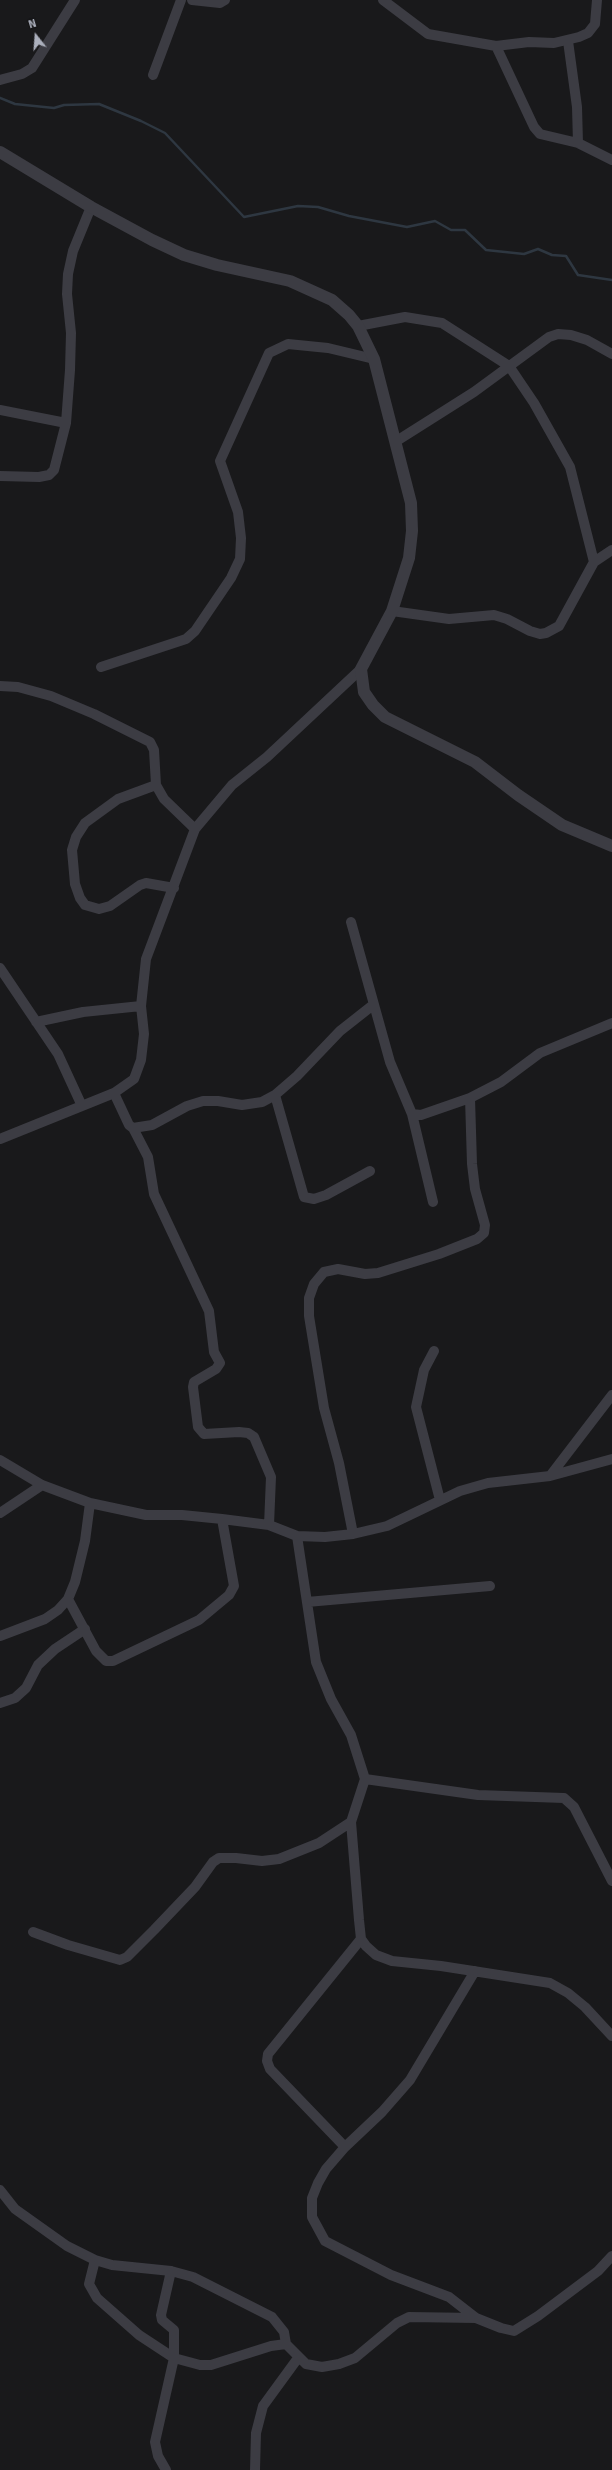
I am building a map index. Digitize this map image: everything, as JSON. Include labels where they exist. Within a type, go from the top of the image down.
[{"type":"street","points":[[0,80],[22,74],[32,68],[75,0]]},
{"type":"street","points":[[153,75],[181,0]]},
{"type":"street","points":[[192,0],[220,3],[225,0]]},
{"type":"street","points":[[383,0],[428,34],[496,46],[529,42],[568,41],[588,33],[595,24],[597,0]]},
{"type":"street","points":[[568,41],[577,107],[578,143]]},
{"type":"street","points":[[496,46],[537,131],[540,134],[578,143],[612,160]]},
{"type":"street","points":[[0,152],[5,157],[91,207],[152,240],[184,255],[248,273],[290,281],[332,300],[358,326],[374,359],[411,503],[412,531],[409,558],[392,611],[362,669],[267,757],[232,784],[196,829],[146,958],[141,1006],[144,1034],[141,1060],[134,1078],[114,1093],[0,1139]]},
{"type":"street","points":[[0,476],[39,477],[49,474],[54,470],[66,423],[71,333],[67,312],[68,274],[73,251],[91,207]]},
{"type":"street","points":[[358,326],[405,317],[442,322],[509,366],[538,409],[570,466],[594,562]]},
{"type":"street","points":[[395,442],[474,392],[549,337],[558,334],[571,335],[587,340],[612,354]]},
{"type":"street","points":[[101,667],[186,639],[195,631],[231,578],[240,559],[242,538],[238,512],[220,461],[269,353],[288,344],[328,348],[374,359]]},
{"type":"street","points":[[0,410],[66,423]]},
{"type":"street","points":[[392,611],[449,619],[494,615],[507,618],[530,631],[546,634],[559,626],[594,562],[612,550]]},
{"type":"street","points":[[362,669],[364,692],[373,705],[385,717],[475,762],[518,795],[562,825],[612,846]]},
{"type":"street","points":[[0,683],[51,696],[80,708],[150,742],[154,750],[156,785],[164,799],[196,829]]},
{"type":"street","points":[[0,686],[18,687]]},
{"type":"street","points":[[156,785],[118,799],[85,823],[76,836],[72,850],[75,884],[80,898],[85,905],[99,909],[110,906],[140,885],[146,883],[174,888]]},
{"type":"street","points":[[351,922],[390,1062],[412,1114],[433,1202]]},
{"type":"street","points":[[0,968],[58,1054],[82,1106]]},
{"type":"street","points":[[133,1128],[152,1126],[187,1106],[203,1101],[251,1105],[275,1095],[297,1076],[340,1031],[373,1005]]},
{"type":"street","points":[[36,1022],[83,1012],[141,1006]]},
{"type":"street","points":[[412,1114],[421,1115],[470,1098],[501,1082],[540,1053],[612,1023]]},
{"type":"street","points":[[114,1093],[129,1125],[133,1128],[148,1157],[154,1194],[209,1311],[214,1352],[220,1364],[216,1369],[194,1382],[193,1387],[198,1427],[204,1434],[239,1432],[248,1433],[254,1437],[271,1477],[269,1525]]},
{"type":"street","points":[[275,1095],[304,1197],[314,1199],[326,1195],[370,1170]]},
{"type":"street","points":[[353,1534],[339,1463],[324,1408],[309,1316],[309,1298],[314,1284],[324,1272],[338,1269],[365,1274],[378,1273],[439,1254],[477,1239],[484,1233],[485,1225],[475,1189],[472,1164],[470,1098]]},
{"type":"street","points":[[434,1351],[424,1370],[416,1407],[440,1500]]},
{"type":"street","points":[[550,1476],[612,1395]]},
{"type":"street","points":[[0,1460],[42,1485],[90,1503],[146,1516],[182,1515],[222,1519],[269,1525],[297,1536],[324,1537],[353,1534],[387,1526],[440,1500],[488,1483],[550,1476],[612,1459]]},
{"type":"street","points":[[0,1513],[42,1485]]},
{"type":"street","points":[[0,1636],[45,1619],[58,1610],[68,1599],[75,1582],[90,1503]]},
{"type":"street","points":[[68,1599],[102,1658],[113,1661],[199,1620],[218,1606],[229,1595],[234,1586],[222,1519]]},
{"type":"street","points":[[297,1536],[316,1662],[331,1699],[351,1735],[366,1779],[351,1822],[361,1938],[366,1946],[376,1955],[392,1961],[475,1971],[550,1983],[568,1993],[585,2007],[612,2036]]},
{"type":"street","points":[[307,1602],[490,1586]]},
{"type":"street","points":[[0,1703],[15,1698],[26,1688],[38,1665],[55,1649],[85,1629]]},
{"type":"street","points":[[366,1779],[478,1794],[564,1798],[574,1807],[612,1882]]},
{"type":"street","points":[[33,1932],[68,1945],[120,1960],[127,1957],[154,1930],[195,1887],[213,1862],[219,1858],[262,1861],[279,1859],[319,1843],[351,1822]]},
{"type":"street","points":[[345,2147],[270,2069],[267,2061],[268,2054],[361,1938]]},
{"type":"street","points":[[475,1971],[410,2080],[382,2112],[345,2147],[318,2183],[312,2198],[312,2217],[325,2241],[391,2275],[449,2297],[476,2318],[501,2328],[514,2331],[520,2329],[598,2271],[612,2256]]},
{"type":"street","points":[[0,2190],[15,2209],[45,2232],[95,2260],[112,2265],[171,2271],[193,2277],[227,2293],[272,2318],[284,2332],[286,2344],[298,2358],[313,2366],[340,2364],[355,2358],[397,2323],[409,2317],[476,2318]]},
{"type":"street","points":[[95,2260],[89,2284],[96,2298],[139,2335],[174,2358],[200,2366],[211,2365],[271,2346],[286,2344]]},
{"type":"street","points":[[166,2470],[158,2456],[155,2438],[174,2358],[174,2330],[162,2320],[161,2315],[171,2271]]},
{"type":"street","points":[[255,2470],[256,2433],[263,2406],[298,2358]]},
{"type":"waterway","points":[[0,98],[15,104],[54,108],[64,105],[99,104],[141,121],[165,133],[244,217],[298,206],[318,207],[349,216],[407,227],[435,221],[451,230],[465,230],[486,250],[524,254],[538,249],[552,255],[566,256],[578,275],[612,280]]}]
